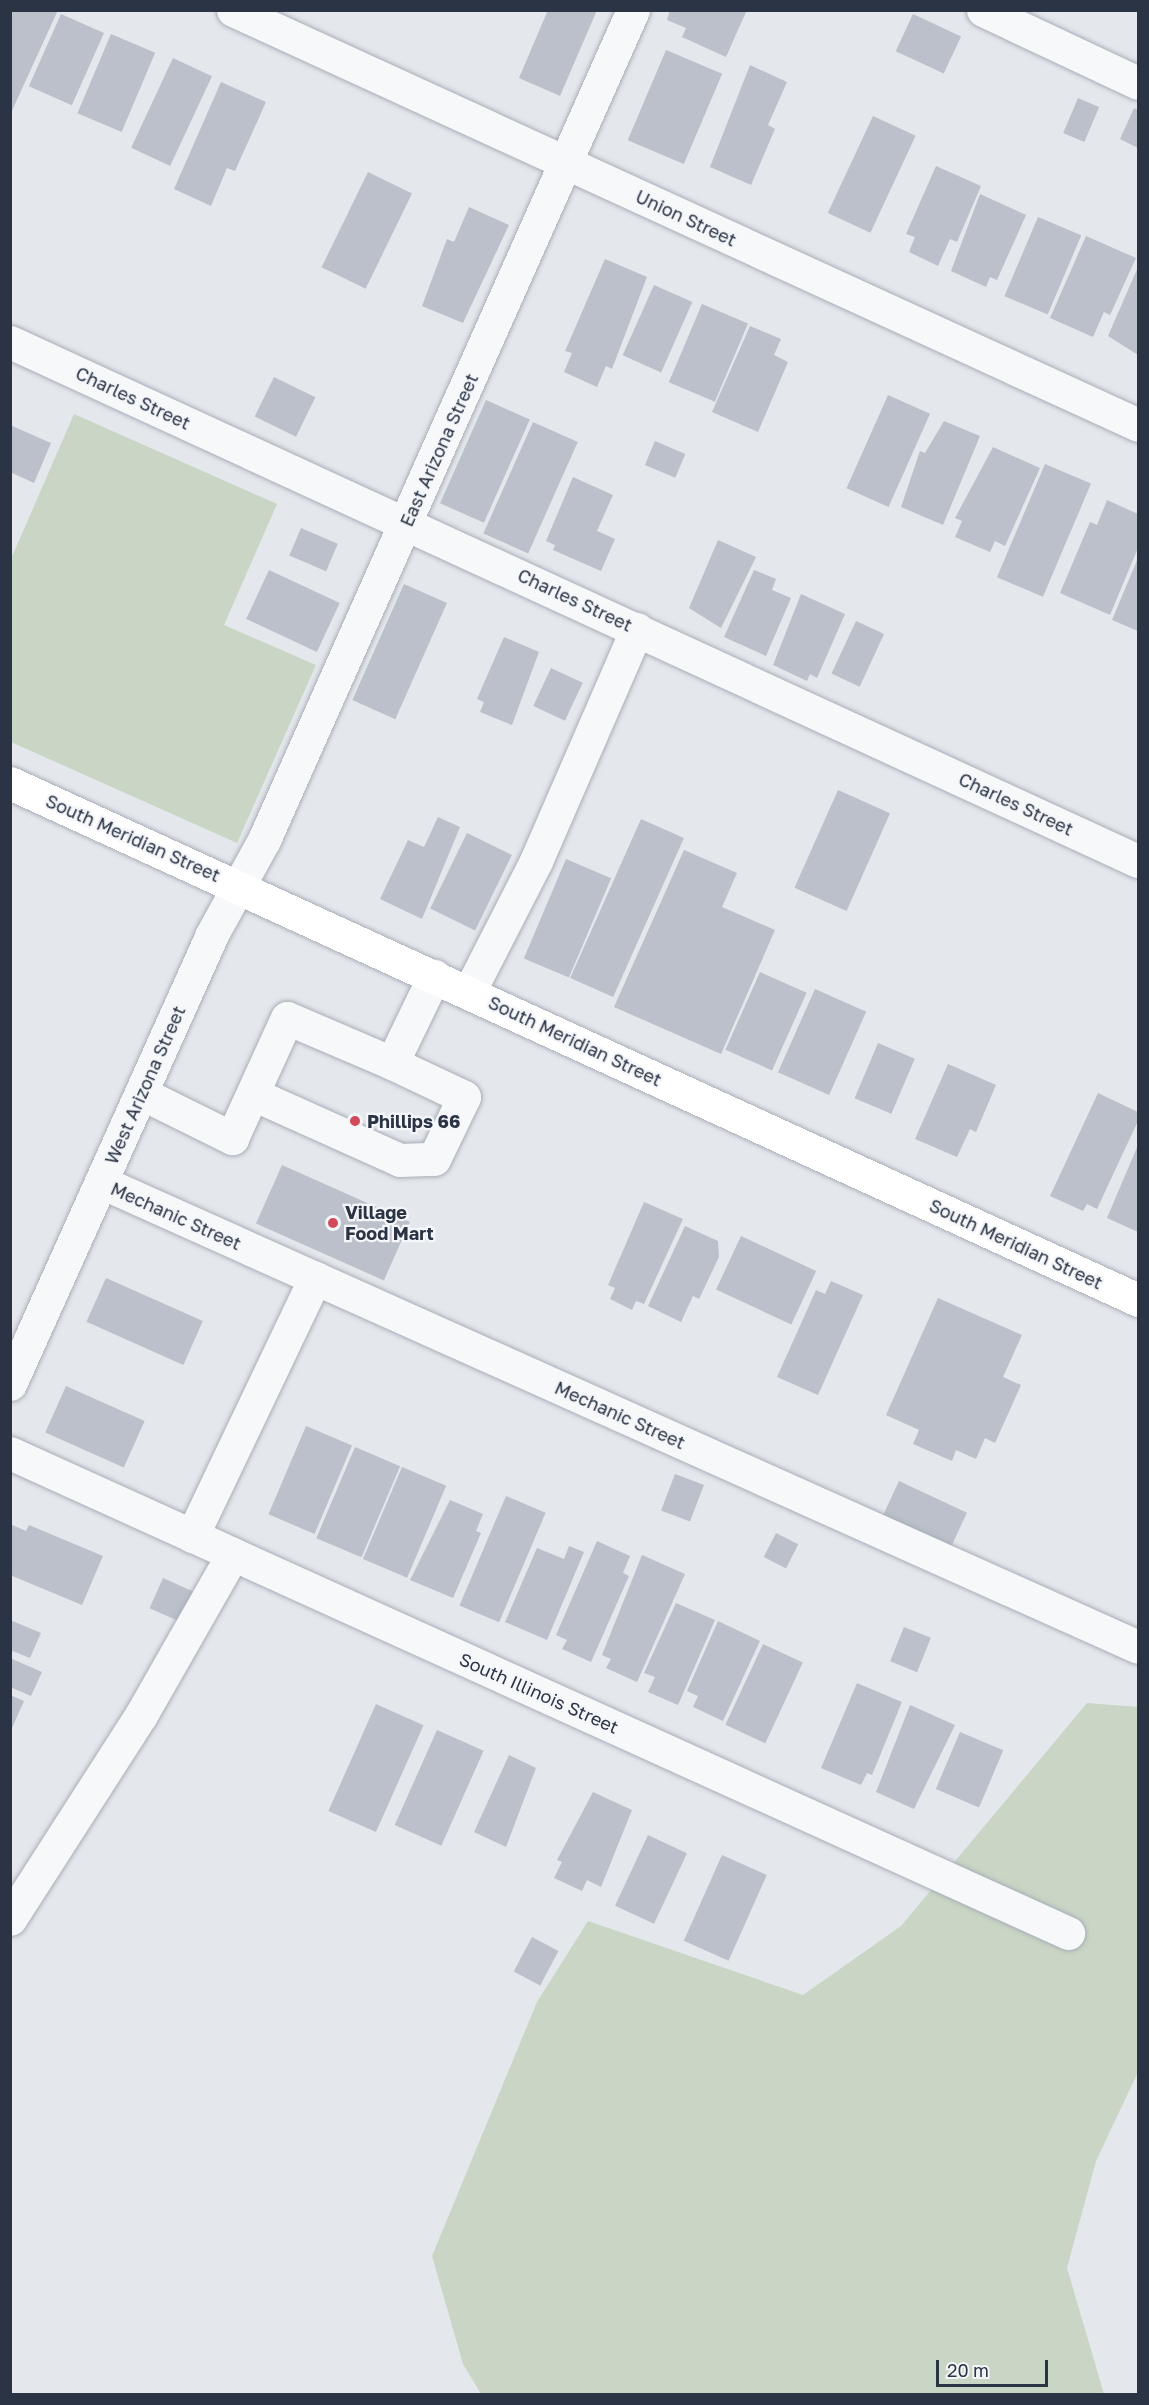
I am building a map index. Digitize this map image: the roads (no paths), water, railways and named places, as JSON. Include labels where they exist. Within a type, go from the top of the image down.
[{"type":"main road","name":"South Meridian Street","points":[[10,783],[1138,1300]]},
{"type":"street","name":"Union Street","points":[[233,10],[1138,425]]},
{"type":"street","name":"East Arizona Street","points":[[239,886],[406,523],[633,10]]},
{"type":"street","points":[[983,10],[1138,83]]},
{"type":"street","name":"Charles Street","points":[[10,342],[1138,861]]},
{"type":"street","points":[[470,992],[536,861],[637,629]]},
{"type":"street","name":"West Arizona Street","points":[[10,1384],[141,1093],[239,886]]},
{"type":"street","points":[[392,1063],[434,976]]},
{"type":"street","points":[[141,1093],[232,1138],[287,1018],[464,1097],[434,1159],[400,1160],[253,1094]]},
{"type":"street","name":"Mechanic Street","points":[[101,1182],[1138,1647]]},
{"type":"street","points":[[192,1536],[315,1278]]},
{"type":"street","name":"South Illinois Street","points":[[10,1453],[1068,1933]]},
{"type":"street","points":[[10,1919],[141,1715],[233,1554]]},
{"type":"place","name":"Phillips 66","points":[[355,1121]]},
{"type":"place","name":"Village Food Mart","points":[[333,1223]]}]
